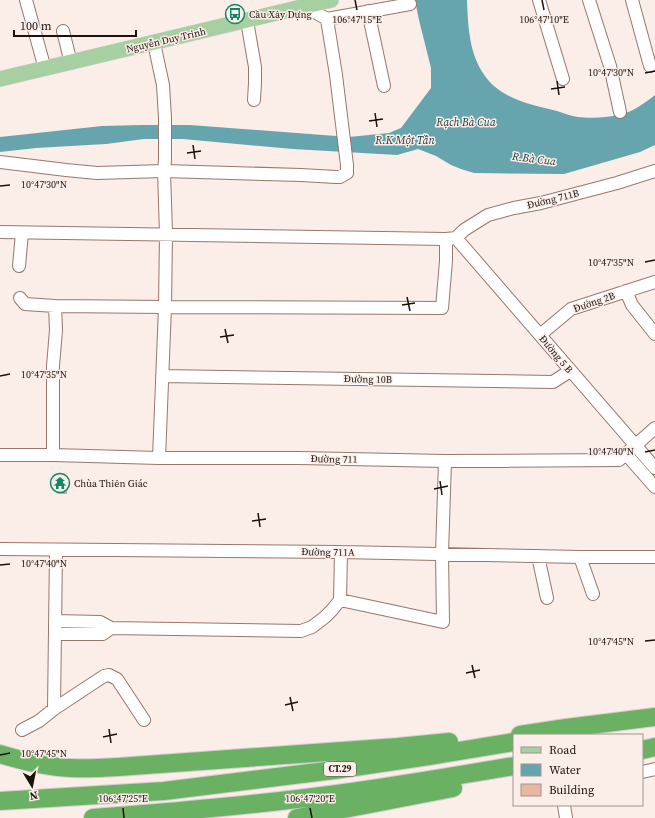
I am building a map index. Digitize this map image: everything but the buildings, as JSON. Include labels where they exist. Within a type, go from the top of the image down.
[{"type":"highway","points":[[534,734],[562,732],[654,717]]},
{"type":"highway","points":[[0,754],[46,766],[70,768],[110,768],[398,747],[513,736]]},
{"type":"highway","points":[[643,742],[655,740]]},
{"type":"highway","name":"CT.29","points":[[0,801],[164,791],[334,770],[513,742]]},
{"type":"highway","points":[[643,750],[655,747]]},
{"type":"highway","name":"CT.29","points":[[93,818],[252,804],[336,794],[513,766]]},
{"type":"highway","points":[[296,818],[513,777]]},
{"type":"highway","points":[[0,796],[57,798]]},
{"type":"main road","name":"Nguyễn Duy Trinh","points":[[0,79],[247,20],[307,3],[331,0]]},
{"type":"street","points":[[26,0],[45,69]]},
{"type":"street","points":[[539,0],[563,79]]},
{"type":"street","points":[[589,0],[610,66],[620,112]]},
{"type":"street","points":[[632,0],[650,66]]},
{"type":"street","points":[[0,162],[97,172],[165,166],[340,177],[347,173],[347,165],[343,124],[327,19],[307,3]]},
{"type":"street","points":[[327,19],[410,4]]},
{"type":"street","points":[[368,11],[384,86]]},
{"type":"street","points":[[247,20],[255,67],[254,100]]},
{"type":"street","points":[[63,31],[71,63]]},
{"type":"street","points":[[154,43],[163,85],[165,118],[165,307],[158,458]]},
{"type":"street","name":"Đường 711B","points":[[451,239],[488,215],[617,183],[655,171]]},
{"type":"street","points":[[0,232],[451,239],[446,261],[442,308],[55,306],[25,304],[20,298]]},
{"type":"street","points":[[19,266],[22,233]]},
{"type":"street","name":"Đường 5 B","points":[[451,239],[540,335],[655,468]]},
{"type":"street","name":"Đường 2B","points":[[540,335],[572,309],[655,282]]},
{"type":"street","points":[[626,291],[632,305],[655,334]]},
{"type":"street","points":[[53,455],[53,366],[56,330],[55,306]]},
{"type":"street","name":"Đường 10B","points":[[162,376],[553,382],[570,371]]},
{"type":"street","name":"Đường 711","points":[[0,455],[445,461],[619,460],[655,428]]},
{"type":"street","points":[[626,454],[655,487]]},
{"type":"street","points":[[340,600],[443,622],[442,554],[445,461]]},
{"type":"street","name":"Đường 711A","points":[[0,549],[655,557]]},
{"type":"street","points":[[54,709],[56,550]]},
{"type":"street","points":[[55,621],[100,622],[111,628],[301,631],[312,627],[325,617],[340,600],[341,552]]},
{"type":"street","points":[[538,556],[547,598]]},
{"type":"street","points":[[580,557],[593,594]]},
{"type":"street","points":[[55,634],[103,634],[111,628]]},
{"type":"street","points":[[22,730],[104,676],[117,679],[144,720]]},
{"type":"street","points":[[643,772],[655,769]]},
{"type":"street","points":[[564,806],[566,818]]},
{"type":"street","points":[[571,806],[573,818]]},
{"type":"water","name":"Rạch Bà Cua","points":[[415,0],[467,0],[470,40],[480,67],[492,84],[508,96],[518,100],[575,117],[595,118],[627,113],[655,95],[655,145],[640,152],[564,174],[474,173],[451,165],[436,156],[418,149],[397,155],[293,149],[183,139],[144,139],[106,144],[36,148],[0,152],[0,137],[102,126],[190,125],[349,137],[389,133],[401,128],[431,88],[431,68]]},
{"type":"place","name":"Cầu Xây Dựng","points":[[235,14]]},
{"type":"place","name":"Chùa Thiên Giác","points":[[60,483]]},
{"type":"water label","name":"R.K Một Tần","points":[[405,140]]},
{"type":"water label","name":"R.Bà Cua","points":[[534,159]]}]
